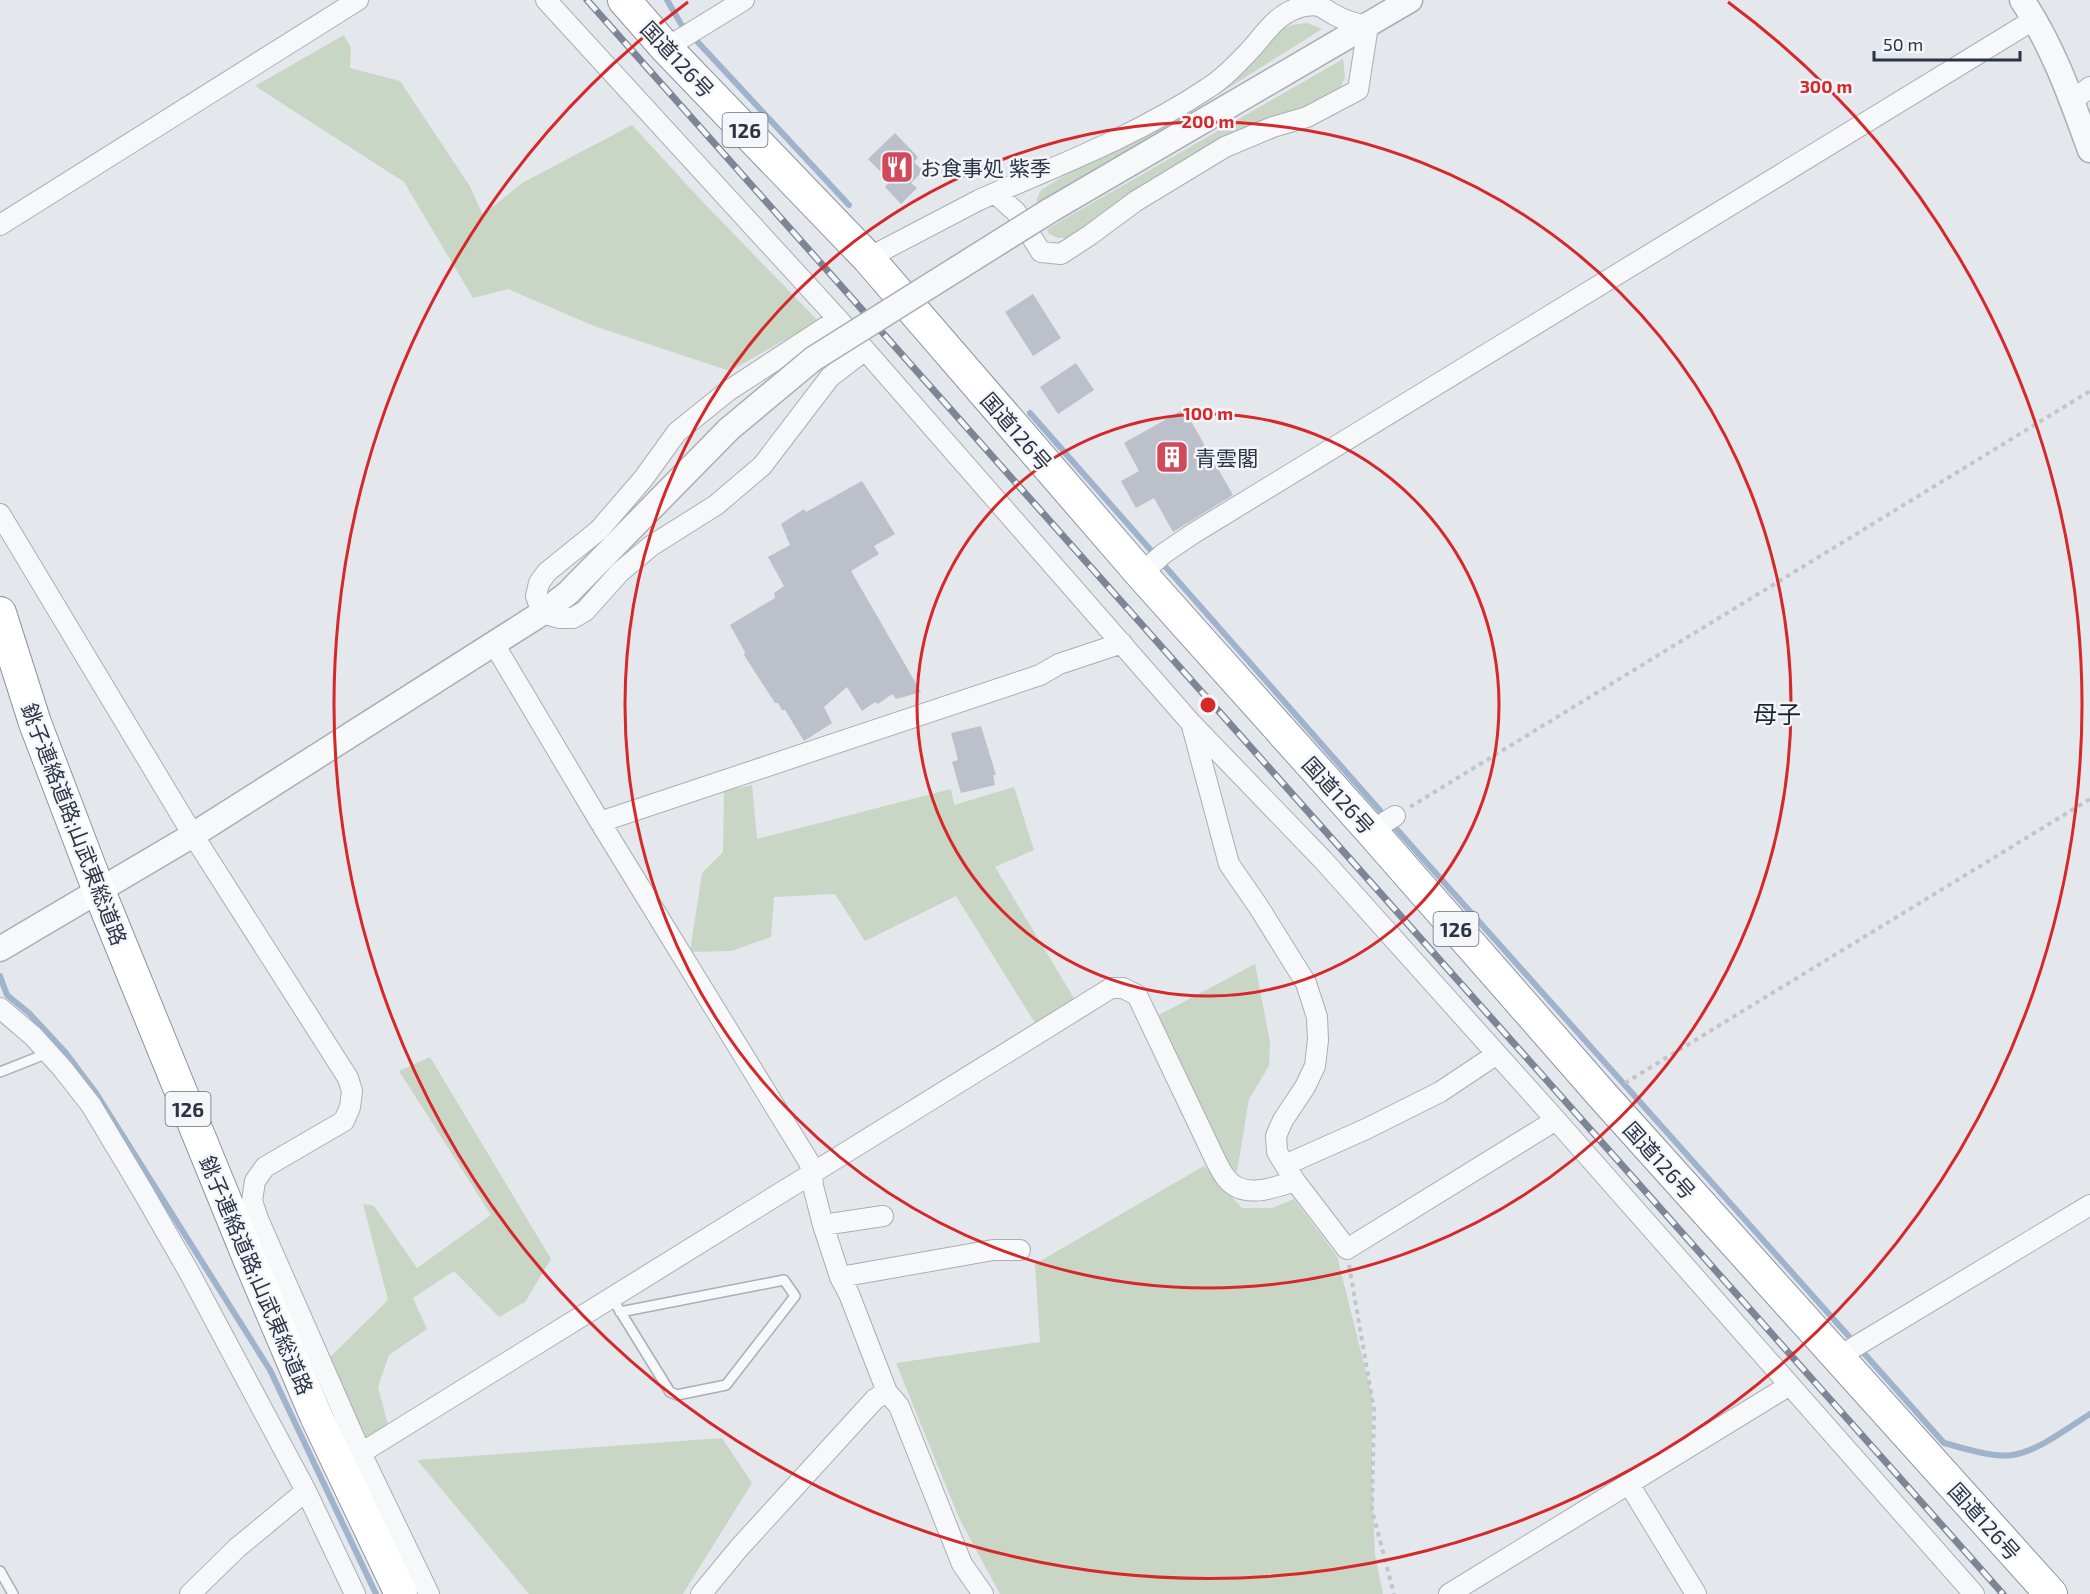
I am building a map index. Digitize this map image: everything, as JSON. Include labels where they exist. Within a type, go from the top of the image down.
[{"type":"highway","name":"国道126号","points":[[624,0],[683,38],[868,258],[1153,563],[1384,824],[1603,1096],[1852,1349],[2051,1594]]},
{"type":"highway","name":"銚子連絡道路;山武東総道路","points":[[0,613],[35,723],[99,891],[250,1261],[316,1416],[401,1594]]},
{"type":"street","points":[[0,225],[358,0]]},
{"type":"street","points":[[546,0],[838,319],[1191,723],[1323,860],[1497,1054],[1974,1594]]},
{"type":"street","points":[[683,38],[744,0]]},
{"type":"street","points":[[0,949],[193,835],[543,614],[568,593],[729,429],[813,359],[1049,211],[1410,0]]},
{"type":"street","points":[[868,258],[995,193],[1078,159],[1187,102],[1214,84],[1252,48],[1273,21],[1295,9],[1317,5],[1352,24],[1368,26]]},
{"type":"street","points":[[1153,563],[1194,533],[2029,10],[2061,72],[2081,94],[2090,150]]},
{"type":"street","points":[[995,193],[1016,212],[1041,252],[1061,254],[1136,201],[1225,147],[1273,127],[1307,117],[1358,90],[1368,26]]},
{"type":"street","points":[[543,614],[536,596],[539,583],[547,572],[599,530],[643,479],[677,432],[728,391],[838,319]]},
{"type":"street","points":[[543,614],[573,618],[585,611],[620,572],[651,546],[716,505],[762,466],[830,377],[865,350]]},
{"type":"street","points":[[0,514],[193,835],[348,1078],[352,1091],[350,1107],[344,1121],[265,1167],[255,1181],[252,1201],[361,1453],[429,1594]]},
{"type":"street","points":[[600,822],[1040,675],[1059,664],[1122,643]]},
{"type":"street","points":[[494,644],[600,822],[809,1162],[823,1225],[840,1276],[887,1392],[899,1406],[962,1564],[983,1594]]},
{"type":"street","points":[[1191,723],[1229,864],[1306,983],[1317,1017],[1318,1040],[1314,1066],[1305,1087],[1275,1136],[1277,1152],[1347,1249],[1556,1120]]},
{"type":"street","points":[[361,1453],[616,1305],[812,1172],[1111,988],[1123,988],[1137,995],[1227,1180],[1241,1188],[1259,1192],[1366,1129],[1440,1092],[1497,1054]]},
{"type":"street","points":[[0,1008],[33,1036],[91,1105],[189,1272],[306,1491],[356,1594]]},
{"type":"street","points":[[1852,1349],[2090,1205]]},
{"type":"street","points":[[823,1225],[883,1216]]},
{"type":"street","points":[[840,1276],[993,1250],[1020,1250]]},
{"type":"street","points":[[1449,1594],[1790,1385]]},
{"type":"street","points":[[701,1594],[739,1548],[875,1399],[887,1392]]},
{"type":"street","points":[[1629,1484],[1696,1594]]},
{"type":"street","points":[[190,1594],[237,1548],[306,1491]]},
{"type":"lane","points":[[0,1072],[48,1052]]},
{"type":"lane","points":[[784,1280],[795,1296],[726,1385],[677,1395],[670,1392],[616,1305],[784,1280]]},
{"type":"lane","points":[[0,1571],[13,1594]]},
{"type":"path","points":[[1384,824],[2090,391]]},
{"type":"path","points":[[1619,1087],[2090,799]]},
{"type":"path","points":[[1347,1249],[1374,1410],[1372,1510],[1394,1594]]},
{"type":"green space","points":[[1307,23],[1322,29],[1037,209],[1037,198],[1041,190],[1091,159],[1278,31],[1292,25]]},
{"type":"green space","points":[[344,35],[351,48],[350,68],[400,81],[469,185],[483,215],[522,183],[632,125],[818,321],[730,371],[594,326],[508,289],[473,298],[404,182],[255,86]]},
{"type":"green space","points":[[1343,59],[1345,78],[1338,91],[1071,238],[1058,238],[1049,234],[1047,229]]},
{"type":"green space","points":[[752,785],[757,839],[951,789],[954,805],[1014,787],[1034,850],[995,867],[1075,1000],[1035,1023],[956,896],[865,941],[835,894],[774,897],[771,937],[731,951],[690,952],[702,873],[723,852],[724,791]]},
{"type":"green space","points":[[1255,964],[1270,1042],[1269,1066],[1249,1099],[1237,1172],[1223,1162],[1157,1016]]},
{"type":"green space","points":[[430,1057],[551,1259],[525,1302],[499,1317],[454,1271],[413,1298],[427,1329],[389,1355],[378,1387],[390,1432],[343,1456],[310,1377],[388,1300],[363,1204],[374,1206],[417,1268],[491,1215],[399,1071]]},
{"type":"green space","points":[[1204,1166],[1242,1208],[1272,1208],[1294,1199],[1337,1256],[1372,1396],[1375,1555],[1383,1594],[1000,1594],[959,1518],[896,1363],[1040,1342],[1035,1264]]},
{"type":"green space","points":[[722,1438],[752,1483],[683,1594],[529,1594],[417,1460]]},
{"type":"building","name":"お食事処 紫季","points":[[895,133],[918,157],[914,162],[923,171],[911,183],[917,188],[901,204],[885,187],[890,181],[868,159]]},
{"type":"building","points":[[1033,294],[1061,338],[1033,356],[1005,312]]},
{"type":"building","points":[[1076,363],[1094,390],[1058,414],[1040,387]]},
{"type":"building","name":"青雲閣","points":[[1184,409],[1233,495],[1173,532],[1154,498],[1136,508],[1121,481],[1139,471],[1124,443]]},
{"type":"building","points":[[862,481],[895,534],[874,546],[879,554],[851,571],[921,692],[896,699],[892,694],[862,711],[847,687],[824,707],[832,723],[804,741],[785,710],[775,703],[744,655],[745,652],[730,625],[775,598],[774,593],[784,586],[768,557],[790,545],[781,524],[804,509],[806,512]]},
{"type":"building","points":[[981,726],[996,775],[993,775],[995,785],[961,793],[952,762],[958,760],[951,733]]},
{"type":"waterway","points":[[667,0],[681,24],[849,205]]},
{"type":"waterway","points":[[1030,413],[1384,815],[1944,1443],[1987,1454],[2012,1455],[2042,1444],[2090,1414]]},
{"type":"waterway","points":[[0,976],[7,995],[29,1013],[66,1053],[96,1093],[270,1370],[376,1594]]},
{"type":"railway","points":[[587,0],[2003,1594]]},
{"type":"place","name":"お食事処 紫季","points":[[897,167]]},
{"type":"place","name":"青雲閣","points":[[1172,457]]},
{"type":"district","name":"母子","points":[[1777,713]]}]
